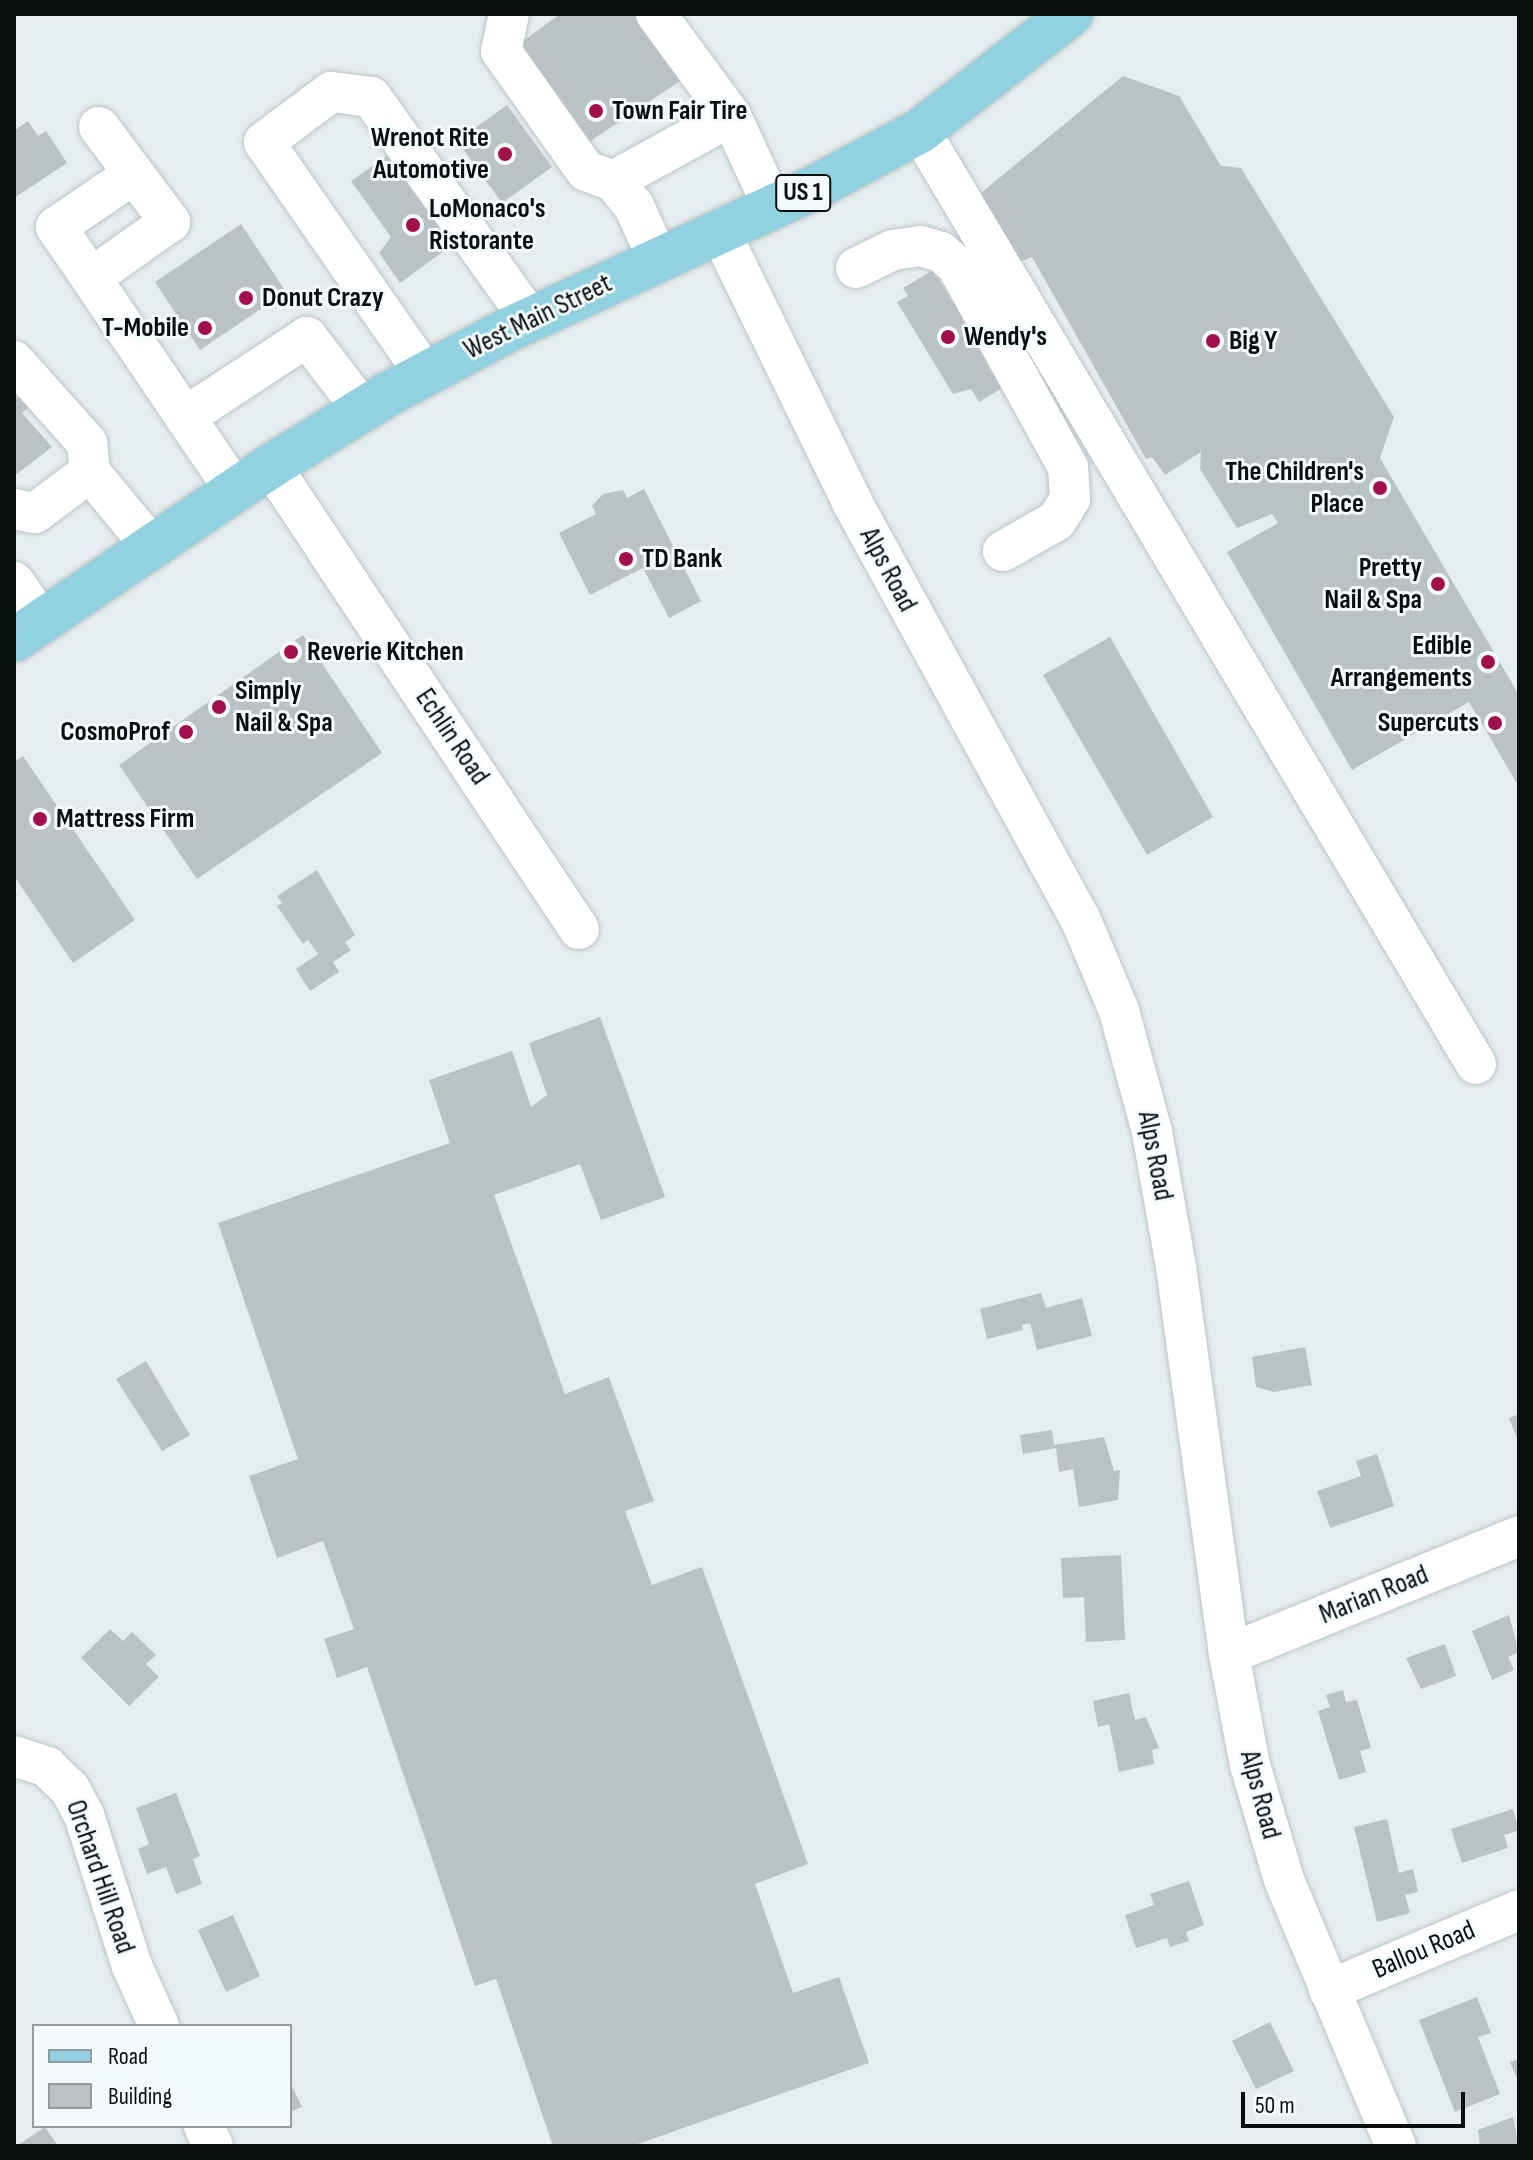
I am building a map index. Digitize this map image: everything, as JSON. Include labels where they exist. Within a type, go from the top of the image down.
[{"type":"main road","name":"West Main Street","points":[[27,631],[271,466],[362,409],[530,319],[773,207],[920,131],[1071,14]]},
{"type":"street","points":[[509,14],[501,51],[586,171],[613,181],[634,206],[658,260]]},
{"type":"street","points":[[656,14],[731,116],[773,207]]},
{"type":"street","points":[[425,374],[264,142],[331,92],[371,97],[530,319]]},
{"type":"street","points":[[613,181],[731,116]]},
{"type":"street","points":[[91,278],[170,222],[99,127]]},
{"type":"street","points":[[920,131],[1476,1064]]},
{"type":"street","points":[[134,174],[56,227],[235,490]]},
{"type":"street","name":"Alps Road","points":[[720,232],[853,504],[1080,918],[1119,1011],[1152,1132],[1176,1267],[1229,1654],[1264,1818],[1329,1990],[1396,2146]]},
{"type":"street","points":[[856,268],[893,250],[920,246],[941,252],[957,266],[1068,467],[1070,499],[1056,521],[1003,551]]},
{"type":"street","points":[[185,417],[307,337],[362,409]]},
{"type":"street","points":[[14,361],[87,443],[90,472],[151,546]]},
{"type":"street","name":"Echlin Road","points":[[271,466],[579,929]]},
{"type":"street","points":[[14,509],[35,513],[90,472]]},
{"type":"street","points":[[14,582],[27,631]]},
{"type":"street","name":"Marian Road","points":[[1229,1654],[1519,1536]]},
{"type":"street","name":"Orchard Hill Road","points":[[14,1756],[47,1767],[70,1789],[84,1815],[132,1966],[158,2024]]},
{"type":"street","name":"Ballou Road","points":[[1329,1990],[1519,1910]]},
{"type":"building","name":"Town Fair Tire","points":[[560,14],[641,14],[686,77],[583,146],[515,47]]},
{"type":"building","name":"Big Y","points":[[1123,76],[1179,96],[1221,166],[1241,168],[1394,417],[1380,458],[1519,695],[1519,787],[1469,702],[1352,770],[1227,552],[1278,523],[1272,514],[1237,528],[1200,469],[1201,452],[1165,475],[1152,457],[1146,459],[1032,257],[1015,264],[976,197]]},
{"type":"building","name":"Wrenot Rite Automotive","points":[[507,105],[552,167],[502,203],[457,141]]},
{"type":"building","points":[[28,121],[38,136],[46,131],[67,163],[14,198],[14,131]]},
{"type":"building","name":"LoMonaco's Ristorante","points":[[387,156],[455,243],[400,283],[379,253],[391,237],[351,181]]},
{"type":"building","points":[[241,224],[286,292],[200,350],[155,282]]},
{"type":"building","name":"Wendy's","points":[[933,270],[1006,386],[979,402],[971,389],[953,394],[897,302],[908,296],[903,288]]},
{"type":"building","points":[[21,394],[30,406],[22,413],[52,447],[14,476],[14,400]]},
{"type":"building","name":"TD Bank","points":[[644,489],[701,601],[669,618],[643,568],[590,595],[559,533],[596,514],[592,506],[603,494],[623,490],[627,498]]},
{"type":"building","points":[[303,635],[382,753],[197,879],[119,765]]},
{"type":"building","points":[[1110,637],[1213,817],[1147,855],[1043,675]]},
{"type":"building","name":"Mattress Firm","points":[[23,756],[135,920],[73,963],[14,876],[14,762]]},
{"type":"building","points":[[317,870],[355,935],[345,942],[351,950],[333,962],[339,972],[310,991],[296,969],[318,954],[308,940],[303,944],[277,906],[282,903],[277,896]]},
{"type":"building","points":[[600,1017],[665,1197],[601,1220],[580,1164],[494,1195],[565,1394],[609,1377],[654,1501],[625,1511],[652,1585],[702,1567],[808,1864],[755,1884],[793,1993],[839,1977],[869,2063],[632,2146],[553,2146],[496,1979],[475,1986],[367,1667],[337,1678],[324,1639],[354,1629],[323,1541],[277,1558],[249,1476],[298,1459],[218,1223],[450,1143],[429,1080],[512,1051],[531,1107],[547,1095],[529,1043]]},
{"type":"building","points":[[1041,1293],[1046,1308],[1082,1298],[1092,1336],[1037,1350],[1030,1323],[1022,1325],[1023,1330],[987,1339],[980,1309]]},
{"type":"building","points":[[1305,1347],[1312,1385],[1274,1392],[1256,1387],[1252,1357]]},
{"type":"building","points":[[146,1361],[190,1435],[162,1451],[116,1379]]},
{"type":"building","points":[[1519,1414],[1519,1444],[1509,1418]]},
{"type":"building","points":[[1052,1430],[1054,1445],[1104,1437],[1114,1471],[1120,1470],[1118,1500],[1079,1507],[1073,1469],[1059,1472],[1056,1448],[1023,1454],[1020,1435]]},
{"type":"building","points":[[1377,1454],[1394,1506],[1330,1528],[1317,1491],[1361,1476],[1356,1461]]},
{"type":"building","points":[[1121,1555],[1125,1640],[1086,1642],[1084,1597],[1063,1598],[1061,1558]]},
{"type":"building","points":[[1509,1615],[1519,1652],[1508,1657],[1514,1670],[1492,1680],[1472,1631]]},
{"type":"building","points":[[110,1629],[123,1641],[132,1632],[156,1655],[146,1664],[159,1677],[129,1706],[81,1658]]},
{"type":"building","points":[[1445,1644],[1456,1676],[1421,1689],[1406,1658]]},
{"type":"building","points":[[1343,1690],[1346,1702],[1357,1700],[1371,1748],[1360,1751],[1366,1772],[1339,1780],[1318,1711],[1330,1707],[1326,1695]]},
{"type":"building","points":[[1129,1693],[1135,1720],[1146,1717],[1159,1748],[1152,1750],[1154,1764],[1119,1772],[1109,1724],[1098,1727],[1093,1701]]},
{"type":"building","points":[[176,1793],[200,1856],[193,1859],[202,1884],[176,1894],[166,1867],[147,1874],[138,1849],[149,1844],[136,1808]]},
{"type":"building","points":[[1513,1809],[1519,1830],[1504,1835],[1508,1848],[1462,1863],[1451,1829]]},
{"type":"building","points":[[1387,1819],[1399,1873],[1413,1869],[1418,1892],[1405,1895],[1410,1913],[1377,1922],[1354,1827]]},
{"type":"building","points":[[1189,1881],[1204,1925],[1186,1932],[1189,1941],[1170,1947],[1167,1938],[1136,1948],[1125,1915],[1154,1905],[1150,1894]]},
{"type":"building","points":[[233,1915],[260,1976],[226,1992],[198,1930]]},
{"type":"building","points":[[1477,1997],[1491,2033],[1478,2037],[1500,2094],[1455,2112],[1419,2020]]},
{"type":"building","points":[[1270,2022],[1294,2071],[1256,2089],[1232,2041]]},
{"type":"building","points":[[1519,2059],[1519,2084],[1510,2062]]},
{"type":"building","points":[[292,2086],[302,2107],[292,2111]]},
{"type":"building","points":[[1513,2117],[1519,2146],[1480,2146],[1478,2130]]},
{"type":"building","points":[[46,2128],[58,2146],[17,2146]]},
{"type":"place","name":"Town Fair Tire","points":[[596,111]]},
{"type":"place","name":"Wrenot Rite Automotive","points":[[505,154]]},
{"type":"place","name":"LoMonaco's Ristorante","points":[[413,225]]},
{"type":"place","name":"Donut Crazy","points":[[246,298]]},
{"type":"place","name":"T-Mobile","points":[[205,328]]},
{"type":"place","name":"Wendy's","points":[[948,337]]},
{"type":"place","name":"Big Y","points":[[1213,341]]},
{"type":"place","name":"The Children's Place","points":[[1380,488]]},
{"type":"place","name":"TD Bank","points":[[626,559]]},
{"type":"place","name":"Pretty Nail & Spa","points":[[1438,584]]},
{"type":"place","name":"Reverie Kitchen","points":[[291,652]]},
{"type":"place","name":"Edible Arrangements","points":[[1488,662]]},
{"type":"place","name":"Simply Nail & Spa","points":[[219,707]]},
{"type":"place","name":"Supercuts","points":[[1495,723]]},
{"type":"place","name":"CosmoProf","points":[[186,732]]},
{"type":"place","name":"Mattress Firm","points":[[40,819]]}]
